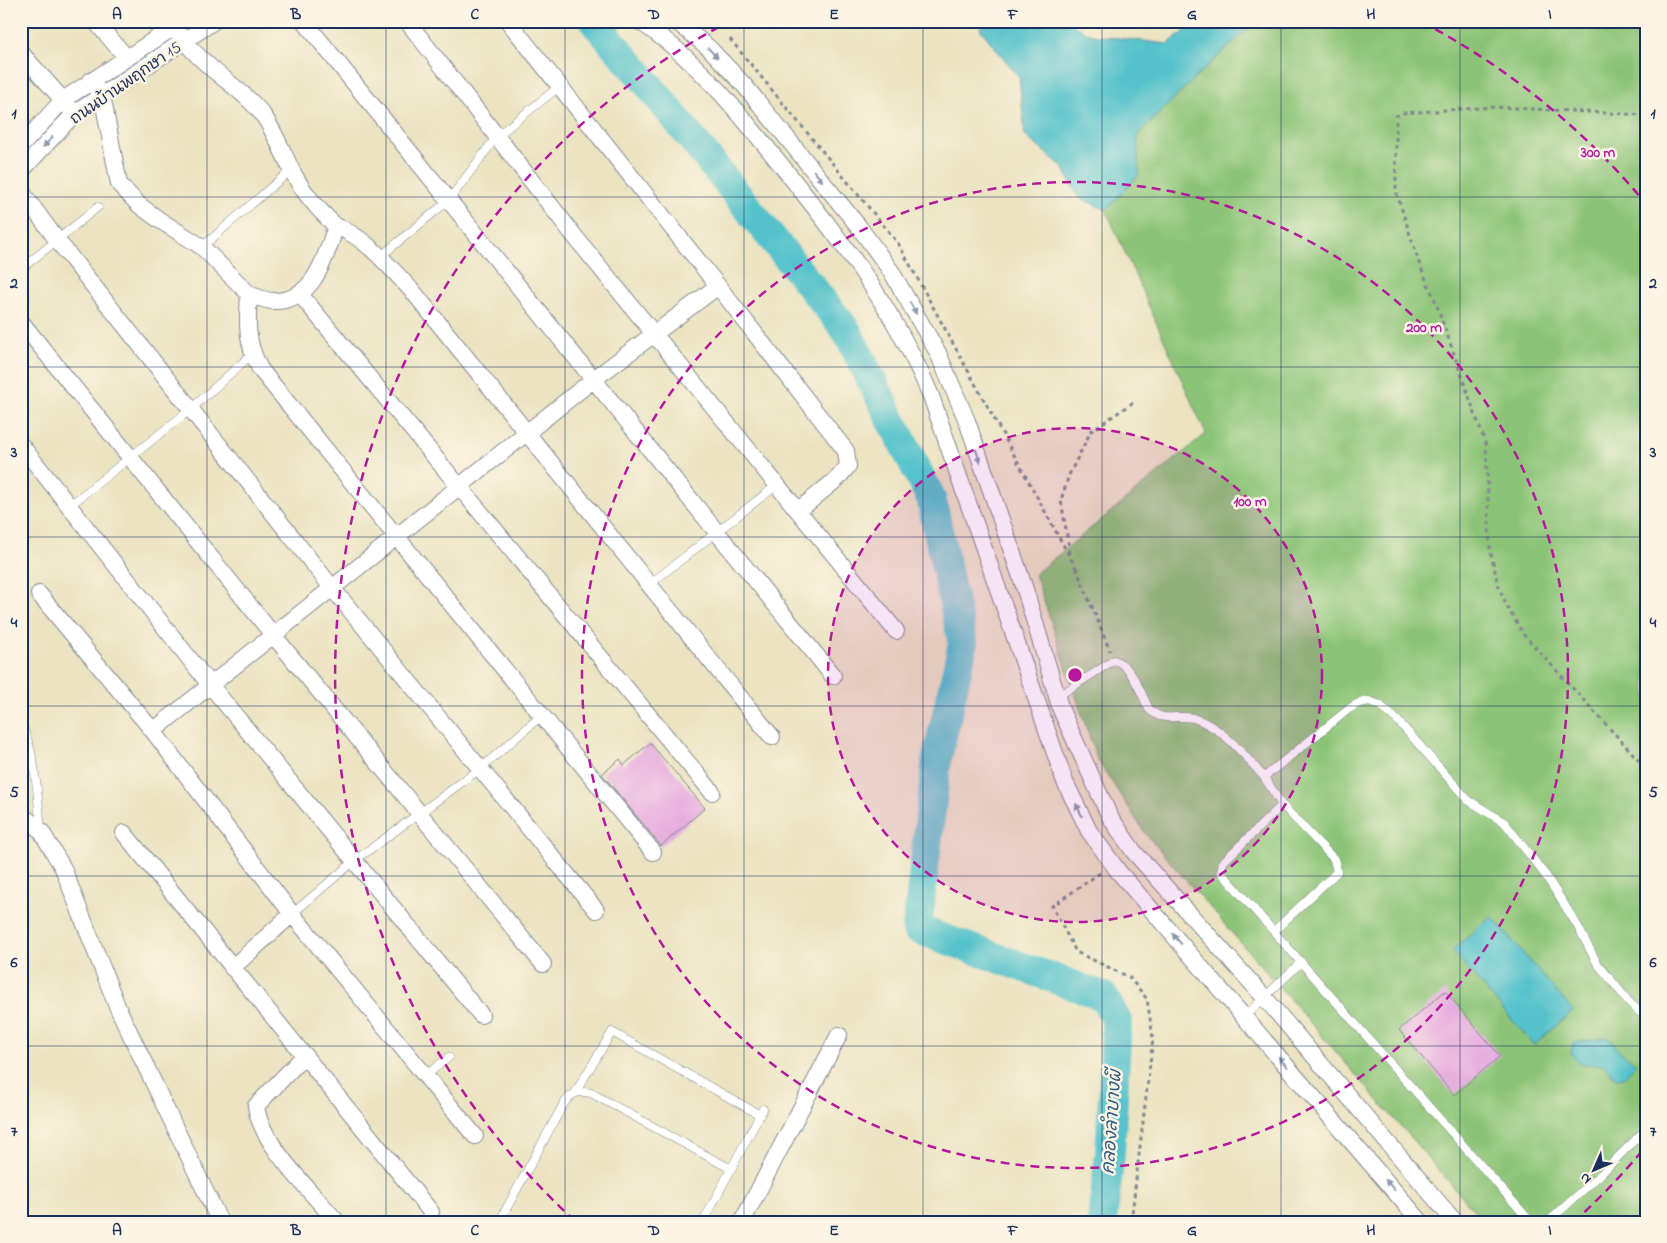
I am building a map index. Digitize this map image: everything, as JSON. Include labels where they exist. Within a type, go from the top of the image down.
[{"type":"street","points":[[95,21],[126,57]]},
{"type":"street","name":"ถนนบ้านพฤกษา 15","points":[[21,171],[74,114],[214,21]]},
{"type":"street","points":[[304,21],[833,676]]},
{"type":"street","points":[[407,21],[654,335],[896,631]]},
{"type":"street","points":[[508,21],[846,451],[848,466],[838,478],[798,511]]},
{"type":"street","points":[[639,21],[691,61],[733,106],[840,237],[891,314],[914,355],[931,396],[1064,782],[1089,831],[1113,864],[1422,1222]]},
{"type":"street","points":[[676,21],[709,48],[744,85],[859,227],[891,271],[938,353],[967,421],[1024,586],[1061,710],[1110,817],[1134,852],[1264,998],[1455,1222]]},
{"type":"street","points":[[178,25],[184,42],[226,81],[248,95],[272,131],[291,170],[320,212],[336,226],[355,235],[380,257],[415,294],[772,737]]},
{"type":"street","name":"ถนนบ้านพฤกษา 15","points":[[21,146],[63,100],[126,57],[178,25]]},
{"type":"street","points":[[21,53],[74,114]]},
{"type":"street","points":[[90,82],[102,95],[119,184],[139,205],[202,247],[249,294],[276,302],[299,293],[317,276],[336,226]]},
{"type":"street","points":[[21,191],[57,240],[333,589],[596,910]]},
{"type":"street","points":[[153,731],[594,379],[718,286]]},
{"type":"street","points":[[299,293],[461,486],[712,792]]},
{"type":"street","points":[[249,294],[247,330],[252,354],[260,369],[653,852]]},
{"type":"street","points":[[21,322],[274,636],[543,964]]},
{"type":"street","points":[[21,445],[211,686],[481,1015]]},
{"type":"street","points":[[39,594],[153,731],[292,914],[476,1136]]},
{"type":"street","points":[[21,814],[41,831],[63,868],[117,1006],[220,1222]]},
{"type":"street","points":[[124,833],[431,1212]]},
{"type":"street","points":[[232,968],[292,914]]},
{"type":"street","points":[[742,1222],[839,1035]]},
{"type":"street","points":[[305,1056],[256,1106],[257,1119],[266,1137],[337,1222]]},
{"type":"lane","points":[[380,257],[449,200],[497,136],[560,86]]},
{"type":"lane","points":[[202,247],[291,170]]},
{"type":"lane","points":[[21,269],[98,207]]},
{"type":"lane","points":[[69,506],[191,409],[252,354]]},
{"type":"lane","points":[[650,584],[777,485]]},
{"type":"lane","points":[[1057,697],[1114,660],[1129,671],[1149,710],[1154,714],[1163,718],[1192,718],[1210,726],[1231,741],[1264,777],[1282,805],[1334,859],[1337,868],[1336,872],[1274,930]]},
{"type":"lane","points":[[1264,777],[1359,703],[1369,701],[1380,705],[1398,721],[1468,800],[1505,823],[1546,876],[1576,923],[1597,963],[1629,1002],[1646,1018]]},
{"type":"lane","points":[[292,914],[354,861],[480,768],[542,715]]},
{"type":"lane","points":[[21,722],[30,742],[36,773],[41,831]]},
{"type":"lane","points":[[1282,805],[1221,866],[1221,872],[1531,1222]]},
{"type":"lane","points":[[1244,1017],[1301,962]]},
{"type":"lane","points":[[574,1093],[612,1032],[761,1112],[703,1222]]},
{"type":"lane","points":[[425,1076],[449,1057]]},
{"type":"lane","points":[[499,1222],[563,1105],[569,1096],[580,1090],[591,1093],[731,1169]]},
{"type":"lane","points":[[1548,1222],[1601,1174],[1646,1129]]},
{"type":"path","points":[[1646,115],[1494,107],[1402,113],[1396,116],[1395,154],[1396,191],[1404,217],[1420,266],[1435,300],[1486,445],[1490,550],[1498,584],[1507,607],[1524,635],[1547,663],[1646,768]]},
{"type":"path","points":[[1114,660],[1068,549],[1061,500],[1069,475],[1091,431],[1134,401]]},
{"type":"path","points":[[1113,864],[1052,906],[1076,952],[1129,977],[1146,1000],[1153,1038],[1132,1222]]},
{"type":"green space","points":[[1256,21],[1646,21],[1646,1222],[1484,1222],[1145,833],[1097,759],[1035,574],[1206,434],[1106,210],[1139,175],[1137,135]]},
{"type":"water","points":[[983,21],[1064,21],[1093,35],[1168,44],[1198,21],[1256,21],[1137,135],[1139,175],[1106,210],[1078,197],[1063,167],[1025,136],[1019,77],[980,29]]},
{"type":"water","points":[[1491,916],[1573,1011],[1534,1045],[1452,951]]},
{"type":"water","points":[[1605,1037],[1611,1039],[1616,1048],[1636,1064],[1624,1077],[1616,1078],[1603,1065],[1581,1063],[1571,1053],[1573,1044]]},
{"type":"building","points":[[650,743],[705,808],[661,846],[602,774],[620,759],[624,765]]},
{"type":"building","points":[[1445,991],[1500,1056],[1454,1095],[1399,1030]]},
{"type":"waterway","name":"คลองลำบางผี","points":[[596,24],[647,83],[846,330],[931,498],[963,644],[937,758],[917,929],[1103,996],[1117,1021],[1110,1154],[1102,1222]]}]
